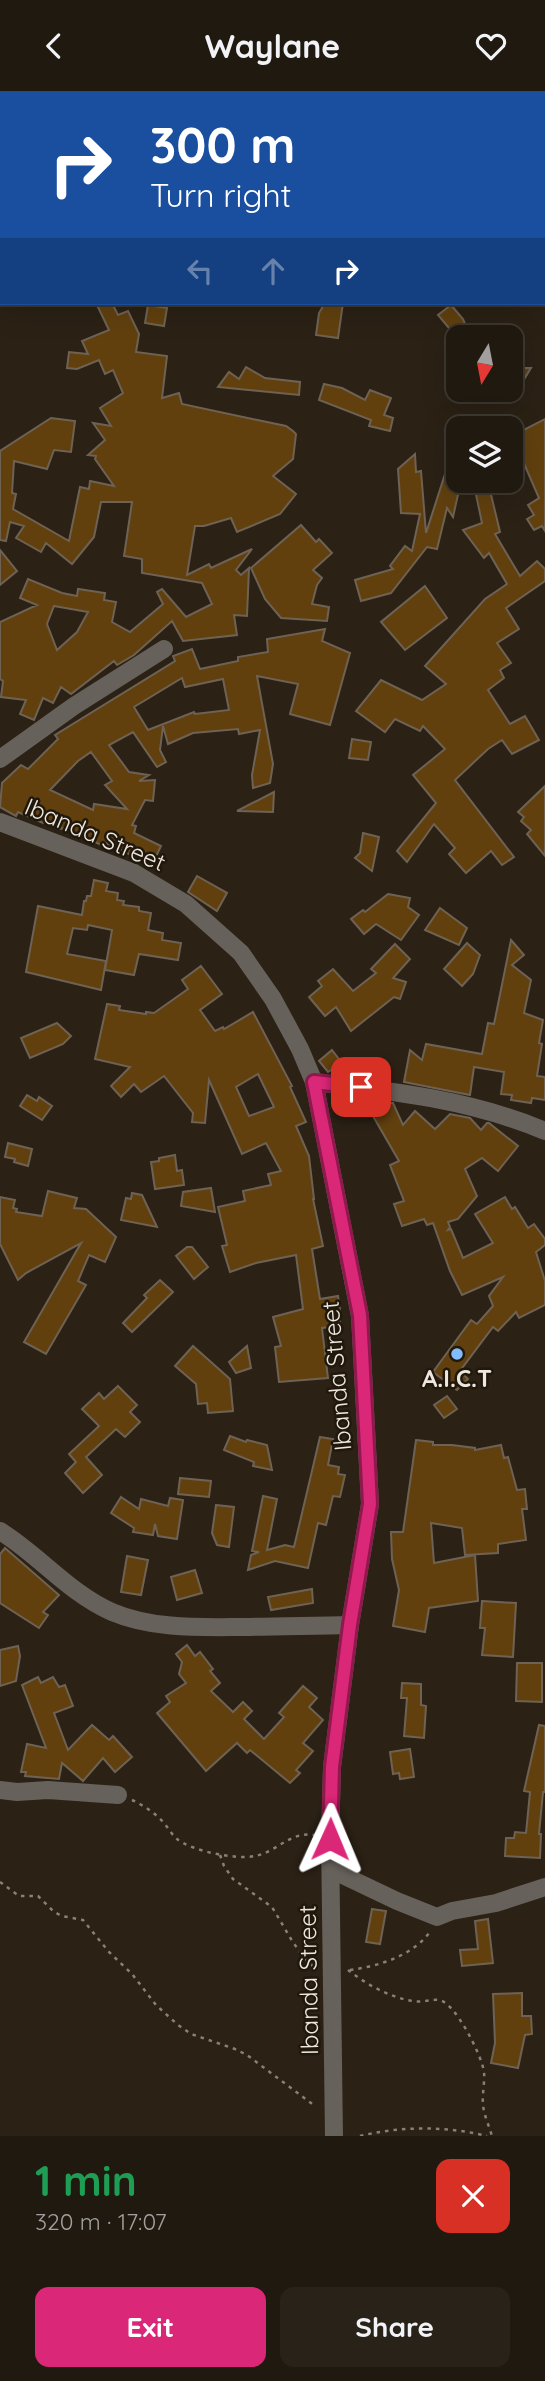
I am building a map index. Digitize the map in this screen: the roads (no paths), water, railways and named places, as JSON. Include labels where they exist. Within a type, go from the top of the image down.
[{"type":"street","points":[[0,759],[74,706],[164,649]]},
{"type":"street","name":"Ibanda Street","points":[[0,822],[134,873],[186,904],[241,953],[273,999],[314,1082],[360,1315],[370,1504],[350,1625],[332,1767],[330,1839],[338,1975],[334,2129]]},
{"type":"street","points":[[314,1082],[384,1090],[455,1103],[520,1120],[545,1131]]},
{"type":"street","points":[[0,1531],[79,1592],[112,1612],[145,1622],[218,1627],[350,1625]]},
{"type":"street","points":[[0,1790],[118,1795]]},
{"type":"street","points":[[332,1870],[438,1917],[452,1911],[496,1903],[542,1890]]},
{"type":"place","name":"A.I.C.T","points":[[457,1354]]}]
